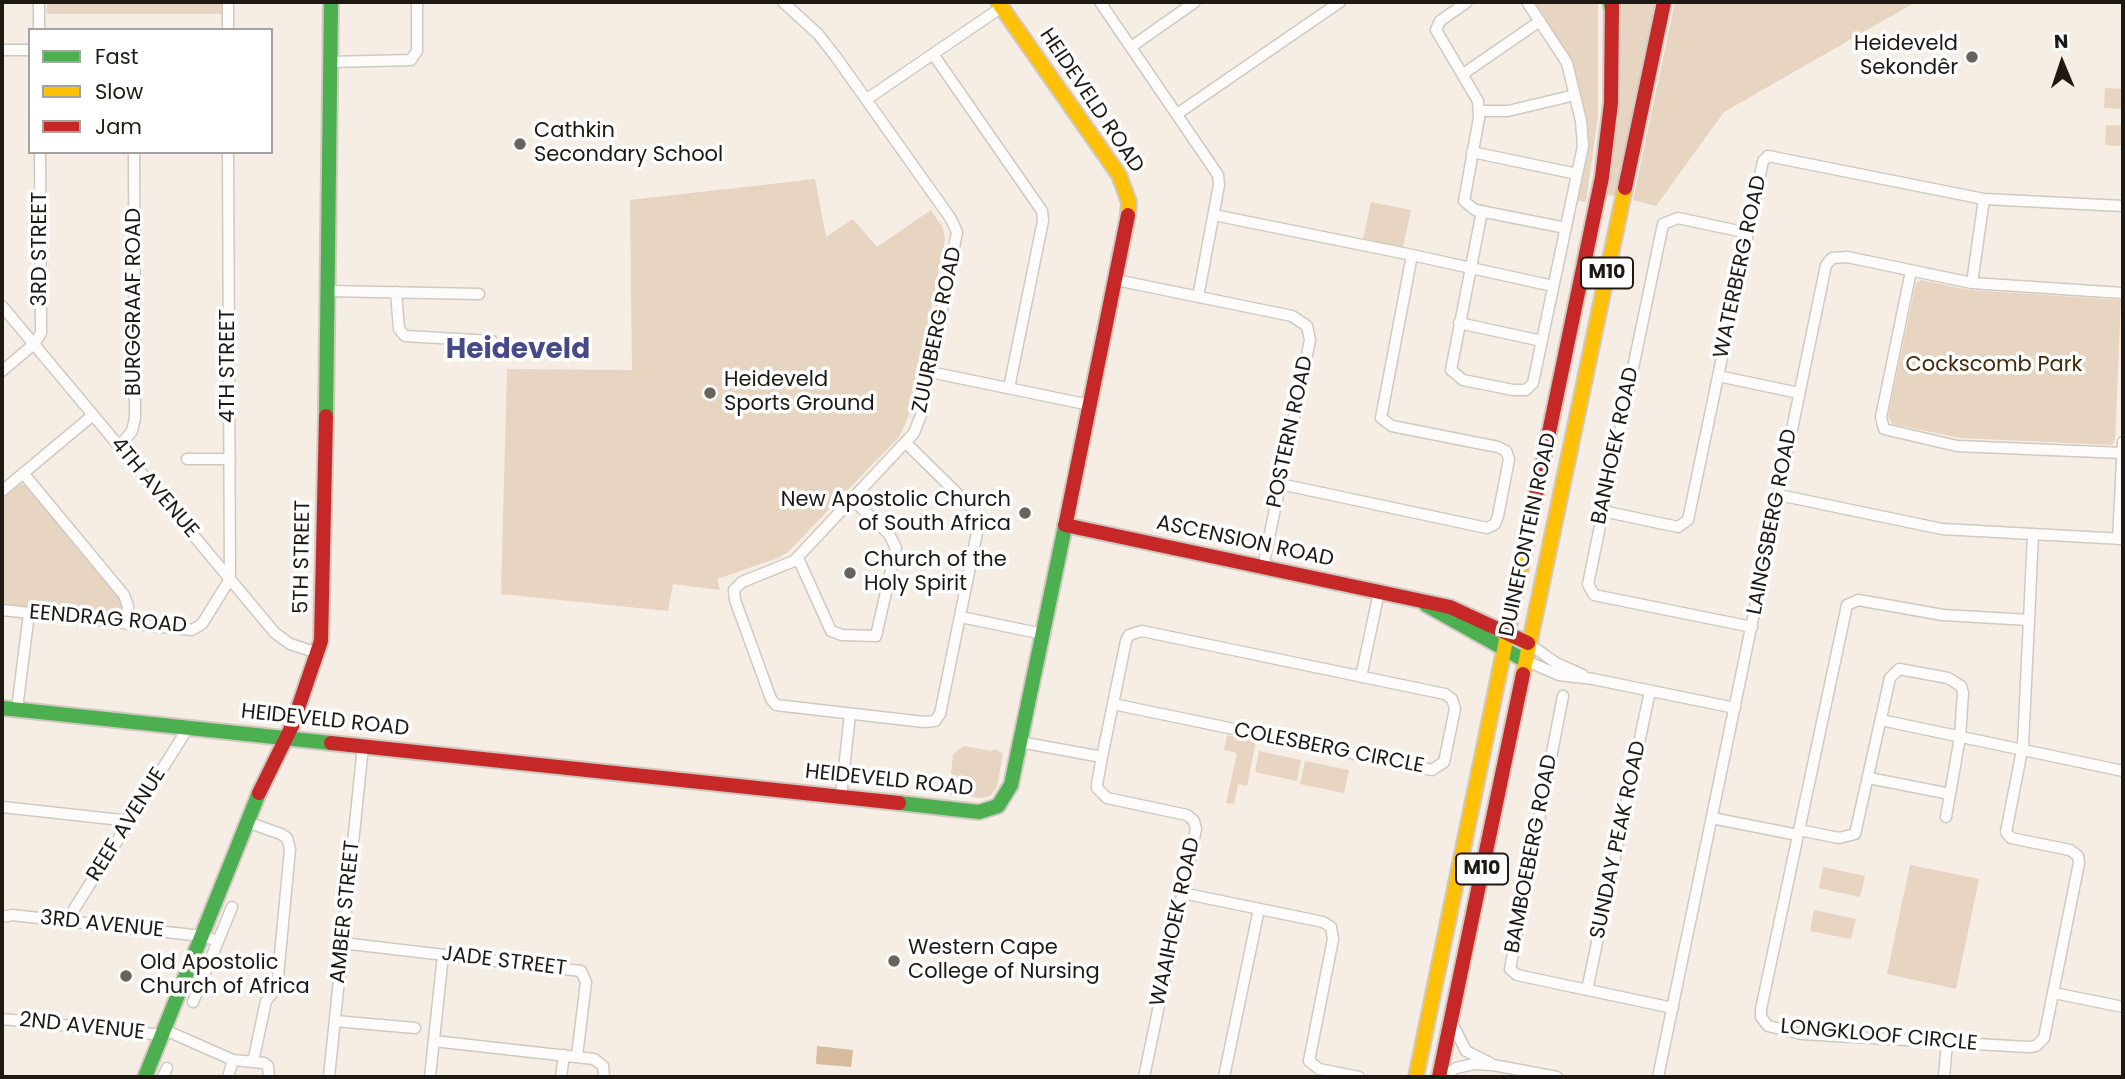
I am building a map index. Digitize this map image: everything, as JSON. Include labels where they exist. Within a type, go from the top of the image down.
[{"type":"street","points":[[39,2],[39,28]]},
{"type":"street","points":[[228,2],[228,28]]},
{"type":"street","name":"5TH STREET","points":[[145,1077],[247,822],[287,738],[318,653],[324,609],[331,2]]},
{"type":"street","points":[[331,62],[411,60],[417,51],[417,2]]},
{"type":"street","name":"ZUURBERG ROAD","points":[[783,2],[818,34],[867,99],[951,219],[957,232],[921,415],[914,433],[798,558],[778,569],[741,582],[734,590],[734,600],[774,703],[780,707],[850,714]]},
{"type":"street","points":[[1100,2],[1218,175],[1214,215],[1198,297]]},
{"type":"street","points":[[1131,47],[1195,2]]},
{"type":"street","points":[[1177,114],[1340,2]]},
{"type":"street","points":[[1482,211],[1450,366],[1453,374],[1463,380],[1526,390],[1533,383],[1583,146],[1575,95],[1563,53],[1527,2]]},
{"type":"street","name":"DUINEFONTEIN ROAD","points":[[1441,1077],[1524,660],[1664,2]]},
{"type":"street","points":[[1462,3],[1440,20],[1436,30],[1475,91],[1479,111],[1464,201],[1470,208],[1566,228]]},
{"type":"street","points":[[867,99],[1000,5]]},
{"type":"street","name":"HEIDEVELD ROAD","points":[[2,708],[990,811],[1008,794],[1129,215],[1124,184],[1000,5]]},
{"type":"street","name":"DUINEFONTEIN ROAD","points":[[1416,1077],[1507,651],[1602,177],[1612,85],[1611,5]]},
{"type":"street","points":[[1463,74],[1540,21]]},
{"type":"street","points":[[2,50],[28,50]]},
{"type":"street","points":[[933,54],[1042,211],[1043,221],[1009,388]]},
{"type":"street","points":[[1479,111],[1508,111],[1575,95]]},
{"type":"street","points":[[1472,152],[1577,174]]},
{"type":"street","name":"3RD STREET","points":[[34,344],[41,326],[40,154]]},
{"type":"street","name":"BURGGRAAF ROAD","points":[[119,447],[132,431],[135,418],[134,154]]},
{"type":"street","name":"4TH STREET","points":[[228,154],[230,579]]},
{"type":"street","name":"WATERBERG ROAD","points":[[1602,511],[1678,527],[1687,523],[1763,161],[1772,155],[1984,199],[2123,206]]},
{"type":"street","points":[[1972,283],[1984,199]]},
{"type":"street","points":[[1214,215],[1553,286]]},
{"type":"street","name":"BANHOEK ROAD","points":[[1748,233],[1678,218],[1663,224],[1588,578],[1591,593],[1752,626]]},
{"type":"street","points":[[1280,484],[1485,527],[1495,524],[1509,463],[1506,451],[1392,426],[1381,418],[1412,256]]},
{"type":"street","name":"LAINGSBERG ROAD","points":[[1658,1077],[1798,393],[1829,261],[1837,256],[1847,257],[1972,283],[2123,293]]},
{"type":"street","points":[[1911,271],[1881,417],[1884,429],[1957,446],[2123,453]]},
{"type":"street","name":"POSTERN ROAD","points":[[1116,280],[1297,317],[1309,330],[1310,340],[1263,567]]},
{"type":"street","points":[[327,291],[479,294]]},
{"type":"street","points":[[396,292],[399,329],[405,336],[492,341]]},
{"type":"street","name":"4TH AVENUE","points":[[2,306],[283,640],[318,653]]},
{"type":"street","points":[[1459,323],[1542,341]]},
{"type":"street","points":[[2,371],[34,344]]},
{"type":"street","points":[[930,372],[1090,405]]},
{"type":"street","points":[[1718,376],[1798,393]]},
{"type":"street","points":[[2,491],[93,415]]},
{"type":"street","points":[[1779,495],[1942,529],[2121,539],[2123,442]]},
{"type":"street","points":[[841,797],[850,714],[929,722],[937,719],[979,530],[978,517],[906,443]]},
{"type":"street","points":[[187,459],[230,459]]},
{"type":"street","points":[[23,473],[124,595],[128,606],[127,624]]},
{"type":"street","points":[[798,558],[830,629],[839,635],[876,636],[895,548],[889,534],[853,500]]},
{"type":"street","name":"ASCENSION ROAD","points":[[1065,525],[1456,608],[1528,643]]},
{"type":"street","name":"LONGKLOOF CIRCLE","points":[[2029,620],[1943,615],[1858,600],[1849,603],[1844,613],[1761,1009],[1763,1021],[1771,1028],[1802,1034],[2036,1046],[2045,1034],[2080,863],[2078,856],[2070,850],[2007,835],[2023,749],[2029,620],[2033,534]]},
{"type":"street","name":"EENDRAG ROAD","points":[[2,610],[127,624],[196,628],[202,624],[230,579]]},
{"type":"street","points":[[1361,677],[1379,592]]},
{"type":"street","name":"ASCENSION ROAD","points":[[1415,599],[1524,660]]},
{"type":"street","points":[[17,709],[29,613]]},
{"type":"street","points":[[961,617],[1043,634]]},
{"type":"street","name":"COLESBERG CIRCLE","points":[[1113,704],[1429,770],[1441,766],[1455,712],[1452,699],[1445,694],[1142,631],[1131,633]]},
{"type":"street","name":"WAAIHOEK ROAD","points":[[1131,633],[1126,641],[1097,784],[1102,795],[1184,814],[1194,821],[1196,829],[1144,1077]]},
{"type":"street","points":[[1528,643],[1556,663],[1593,679]]},
{"type":"street","points":[[1524,660],[1559,675],[1593,679],[1735,708]]},
{"type":"street","points":[[1712,818],[1839,838],[1852,837],[1860,823],[1890,678],[1896,670],[1904,668],[1948,678],[1961,686],[1964,701],[1960,737],[1946,817]]},
{"type":"street","name":"SUNDAY PEAK ROAD","points":[[1587,990],[1650,691]]},
{"type":"street","name":"BAMBOEBERG ROAD","points":[[1563,696],[1509,966],[1517,975],[1673,1008]]},
{"type":"street","points":[[1881,720],[2123,771]]},
{"type":"street","name":"REEF AVENUE","points":[[66,922],[188,728]]},
{"type":"street","points":[[1020,742],[1102,757]]},
{"type":"street","name":"AMBER STREET","points":[[329,1077],[363,746]]},
{"type":"street","points":[[1869,778],[1951,794]]},
{"type":"street","points":[[2,807],[131,821]]},
{"type":"street","points":[[247,822],[281,834],[287,838],[290,849],[277,987],[266,1001],[253,1062],[268,1066],[269,1077]]},
{"type":"street","points":[[1182,893],[1323,922],[1331,927],[1333,939],[1309,1061],[1319,1069],[1359,1077]]},
{"type":"street","points":[[193,1002],[232,907]]},
{"type":"street","points":[[1224,1077],[1259,909]]},
{"type":"street","name":"3RD AVENUE","points":[[2,918],[12,915],[202,936],[218,941]]},
{"type":"street","name":"JADE STREET","points":[[342,943],[580,971],[586,982],[577,1056]]},
{"type":"street","points":[[430,1077],[443,955]]},
{"type":"street","points":[[2053,993],[2123,1007]]},
{"type":"street","name":"2ND AVENUE","points":[[2,1019],[164,1033],[233,1060],[253,1062]]},
{"type":"street","points":[[1451,1019],[1460,1044],[1466,1051],[1493,1065]]},
{"type":"street","points":[[335,1021],[415,1028]]},
{"type":"street","points":[[434,1041],[577,1056],[599,1061],[604,1077]]},
{"type":"street","points":[[1944,1077],[1947,1042]]},
{"type":"street","points":[[561,1077],[564,1055]]},
{"type":"street","points":[[228,1077],[233,1060]]},
{"type":"street","points":[[1441,1077],[1456,1068],[1493,1065],[1557,1077]]},
{"type":"green space","points":[[47,2],[224,2],[224,14],[47,14]]},
{"type":"green space","points":[[1531,2],[1598,2],[1598,116],[1586,202],[1575,200],[1585,156],[1575,78]]},
{"type":"green space","points":[[1619,2],[1655,2],[1615,196],[1606,195],[1619,88]]},
{"type":"green space","points":[[1675,2],[1916,2],[1724,112],[1656,206],[1633,200]]},
{"type":"green space","points":[[2105,88],[2123,89],[2123,109],[2104,108]]},
{"type":"green space","points":[[2106,125],[2123,126],[2123,146],[2105,145]]},
{"type":"green space","name":"Heideveld Sports Ground","points":[[815,179],[826,237],[853,219],[877,247],[931,210],[943,228],[945,240],[909,415],[899,437],[788,552],[717,579],[720,590],[673,584],[668,611],[501,594],[507,369],[632,370],[630,200]]},
{"type":"green space","points":[[1371,202],[1411,210],[1403,247],[1363,239]]},
{"type":"green space","name":"Cockscomb Park","points":[[1921,280],[1969,290],[2121,300],[2115,440],[2112,445],[1961,438],[1892,424],[1888,416],[1916,283]]},
{"type":"green space","points":[[22,484],[30,488],[123,601],[123,608],[117,616],[2,606],[2,496],[15,485]]},
{"type":"green space","points":[[1227,735],[1256,741],[1247,786],[1238,784],[1234,804],[1226,803],[1237,753],[1224,750]]},
{"type":"green space","points":[[964,746],[991,751],[995,749],[1003,754],[997,787],[991,795],[983,798],[945,794],[942,790],[951,775],[953,754]]},
{"type":"green space","points":[[1259,751],[1301,760],[1297,781],[1255,772]]},
{"type":"green space","points":[[1305,761],[1349,770],[1344,793],[1300,784]]},
{"type":"green space","points":[[1910,865],[1979,879],[1956,989],[1887,974]]},
{"type":"green space","points":[[1823,867],[1865,876],[1860,897],[1819,888]]},
{"type":"green space","points":[[1814,910],[1856,919],[1851,939],[1810,931]]},
{"type":"shaded area","points":[[817,1046],[853,1050],[851,1067],[816,1064]]},
{"type":"traffic: fast","points":[[326,416],[331,2]]},
{"type":"traffic: fast","points":[[1610,2],[1612,11]]},
{"type":"traffic: fast","points":[[899,803],[979,812],[998,806],[1011,785],[1066,522]]},
{"type":"traffic: fast","points":[[1426,605],[1524,660]]},
{"type":"traffic: fast","points":[[2,708],[331,743]]},
{"type":"traffic: fast","points":[[145,1077],[259,793]]},
{"type":"traffic: slow","points":[[998,2],[1119,175],[1129,202],[1128,215]]},
{"type":"traffic: slow","points":[[1523,674],[1625,188]]},
{"type":"traffic: slow","points":[[1416,1077],[1536,495]]},
{"type":"traffic: jam","points":[[1536,495],[1602,177],[1611,103],[1612,2]]},
{"type":"traffic: jam","points":[[1625,188],[1664,2]]},
{"type":"traffic: jam","points":[[1066,522],[1128,215]]},
{"type":"traffic: jam","points":[[259,793],[292,726],[321,641],[326,416]]},
{"type":"traffic: jam","points":[[1065,525],[1450,607],[1528,643]]},
{"type":"traffic: jam","points":[[1439,1077],[1523,674]]},
{"type":"traffic: jam","points":[[331,743],[899,803]]},
{"type":"place","name":"Heideveld Sekondêr","points":[[1972,57]]},
{"type":"place","name":"Cathkin Secondary School","points":[[520,144]]},
{"type":"place","name":"Heideveld Sports Ground","points":[[710,393]]},
{"type":"place","name":"New Apostolic Church of South Africa","points":[[1025,513]]},
{"type":"place","name":"Church of the Holy Spirit","points":[[850,573]]},
{"type":"place","name":"Western Cape College of Nursing","points":[[894,961]]},
{"type":"place","name":"Old Apostolic Church of Africa","points":[[126,976]]},
{"type":"district","name":"Heideveld","points":[[518,351]]}]
